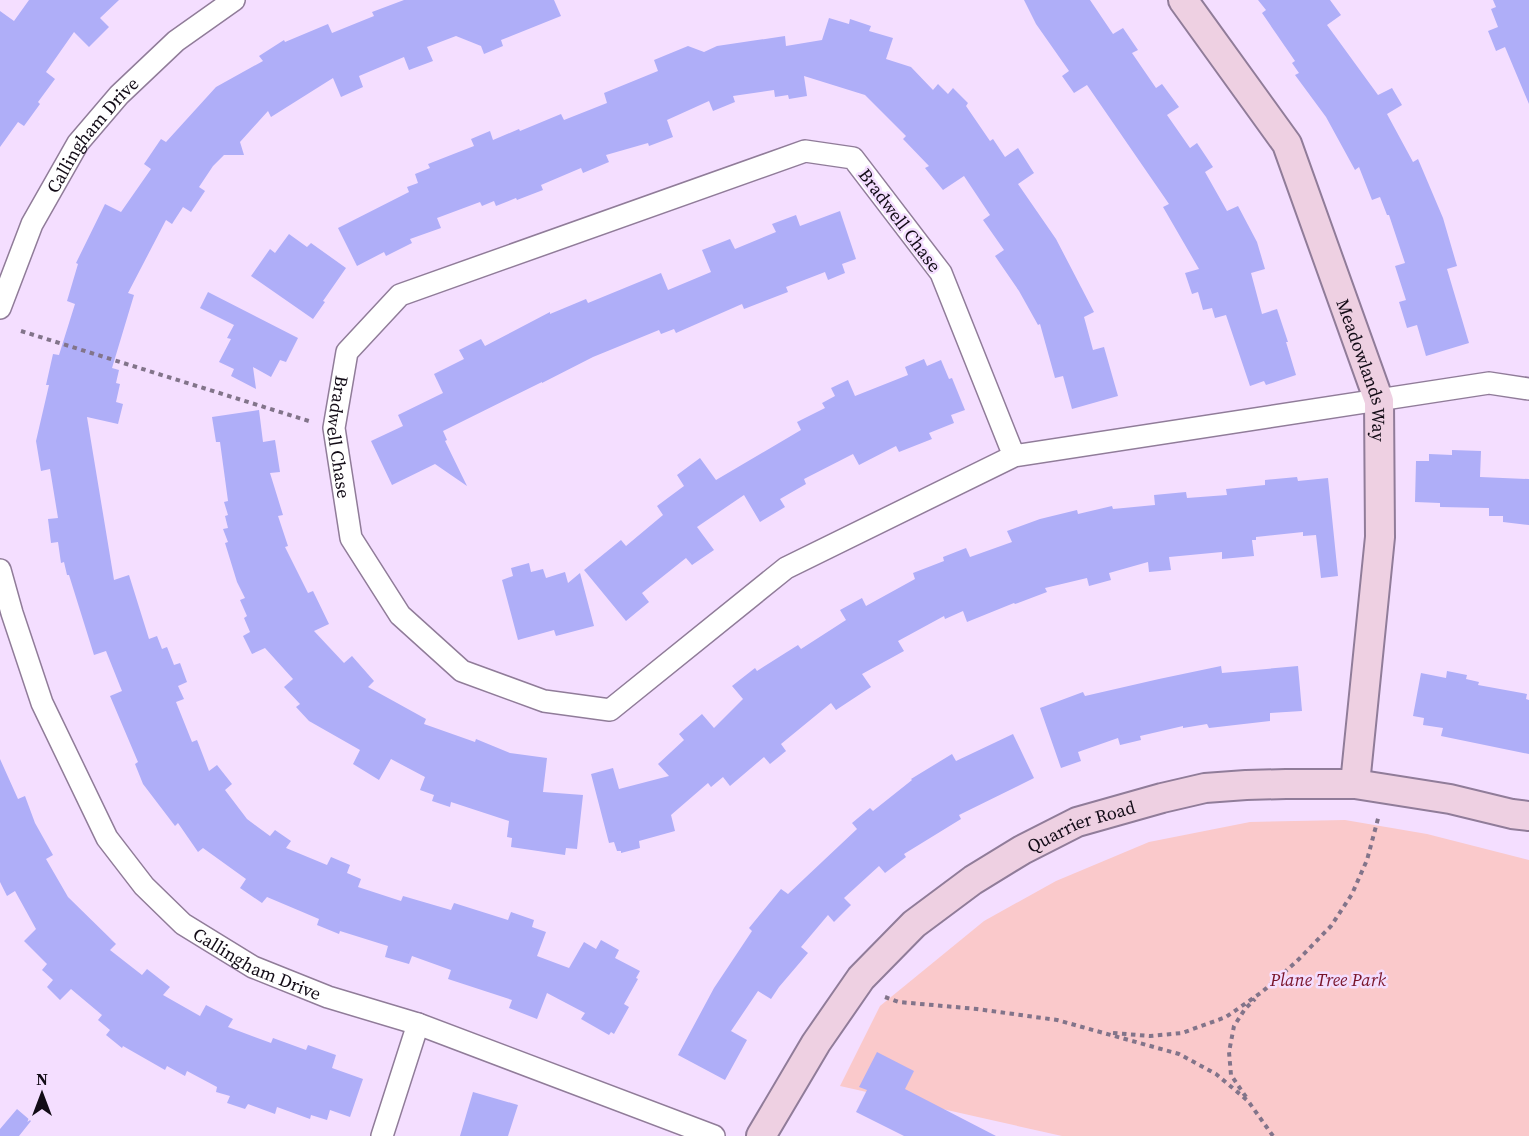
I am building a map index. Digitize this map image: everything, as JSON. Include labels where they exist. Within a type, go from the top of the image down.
[{"type":"street","name":"Callingham Drive","points":[[0,308],[32,224],[78,143],[119,95],[176,41],[234,0]]},
{"type":"street","name":"Meadowlands Way","points":[[1183,0],[1287,144],[1379,401],[1380,537],[1355,784]]},
{"type":"street","name":"Bradwell Chase","points":[[1014,456],[941,273],[853,158],[805,151],[400,295],[347,352],[334,428],[351,538],[400,615],[462,671],[544,700],[610,710],[786,568],[1014,456],[1489,383],[1529,389]]},
{"type":"street","name":"Callingham Drive","points":[[0,570],[42,703],[107,838],[144,886],[183,924],[253,967],[328,997],[418,1024],[714,1136]]},
{"type":"street","name":"Quarrier Road","points":[[761,1136],[816,1043],[861,978],[914,924],[973,880],[1022,850],[1077,822],[1204,788],[1246,784],[1355,784],[1450,799],[1529,816]]},
{"type":"street","points":[[382,1136],[418,1024]]},
{"type":"path","points":[[21,331],[334,428]]},
{"type":"path","points":[[1273,1136],[1231,1075],[1229,1052],[1234,1026],[1245,1009],[1331,926],[1352,894],[1367,860],[1379,815]]},
{"type":"path","points":[[1103,1032],[1150,1036],[1182,1033],[1226,1017],[1262,992]]},
{"type":"path","points":[[885,997],[899,1002],[977,1009],[1057,1020],[1103,1032],[1179,1054],[1216,1074],[1248,1101]]},
{"type":"green space","name":"Plane Tree Park","points":[[1345,820],[1427,834],[1529,860],[1529,1136],[1062,1136],[840,1086],[880,1006],[984,921],[1056,881],[1149,842],[1250,822]]},
{"type":"building","points":[[29,0],[119,0],[100,18],[109,27],[89,47],[74,32],[46,72],[55,79],[38,102],[40,104],[24,126],[18,122],[0,147],[0,11],[14,21]]},
{"type":"building","points":[[404,0],[554,0],[561,16],[501,40],[503,46],[484,54],[481,46],[456,36],[427,47],[433,61],[409,70],[404,57],[359,76],[363,87],[341,97],[333,78],[271,117],[268,111],[240,142],[244,155],[224,155],[213,166],[199,187],[205,191],[191,212],[183,207],[172,224],[166,220],[128,293],[134,295],[112,368],[119,370],[116,383],[120,384],[116,402],[123,404],[118,424],[87,417],[114,580],[129,575],[149,639],[157,636],[162,649],[167,647],[174,665],[180,663],[187,682],[178,686],[184,699],[176,702],[192,742],[197,740],[209,771],[217,765],[232,784],[225,790],[247,819],[270,836],[275,830],[291,841],[286,848],[327,865],[331,857],[350,865],[347,873],[361,879],[358,887],[401,901],[403,896],[451,910],[454,903],[508,920],[511,912],[534,920],[532,927],[546,932],[537,956],[569,968],[584,942],[596,949],[601,940],[619,950],[615,958],[640,971],[624,1004],[629,1007],[614,1034],[611,1032],[609,1035],[581,1019],[585,1013],[547,993],[537,1019],[509,1008],[512,1000],[448,979],[451,970],[412,956],[409,964],[385,957],[388,946],[340,931],[339,934],[317,925],[319,919],[267,897],[262,903],[240,888],[246,879],[203,848],[198,852],[178,823],[175,826],[143,784],[135,764],[138,762],[110,696],[122,691],[106,651],[94,655],[69,575],[67,575],[64,562],[61,563],[58,542],[51,543],[48,519],[58,518],[50,469],[41,471],[36,441],[49,385],[46,385],[53,354],[59,355],[75,304],[67,301],[78,264],[76,263],[105,204],[121,212],[151,169],[144,164],[161,139],[166,142],[216,87],[263,61],[259,56],[284,40],[285,42],[328,24],[332,33],[374,16],[372,12]]},
{"type":"building","points":[[1024,0],[1090,0],[1113,34],[1123,28],[1138,50],[1132,53],[1156,88],[1162,84],[1179,107],[1167,115],[1190,148],[1197,143],[1213,167],[1205,172],[1227,211],[1238,206],[1257,242],[1265,269],[1251,273],[1262,314],[1277,309],[1296,375],[1266,385],[1264,381],[1250,386],[1226,315],[1215,318],[1212,308],[1203,310],[1198,292],[1192,294],[1185,273],[1199,269],[1163,207],[1169,204],[1087,85],[1074,93],[1062,76],[1069,71],[1036,24]]},
{"type":"building","points":[[1258,0],[1330,0],[1341,15],[1327,25],[1378,95],[1392,88],[1402,105],[1387,114],[1413,162],[1418,159],[1443,218],[1457,266],[1447,269],[1469,343],[1426,356],[1417,325],[1407,328],[1399,302],[1406,300],[1395,266],[1405,263],[1389,215],[1380,197],[1372,200],[1359,167],[1355,170],[1326,117],[1295,75],[1299,73],[1292,63],[1295,61],[1262,13],[1266,10]]},
{"type":"building","points":[[1493,0],[1529,0],[1529,104],[1505,47],[1496,51],[1488,31],[1498,27],[1491,9],[1496,7]]},
{"type":"building","points":[[829,18],[849,24],[850,19],[871,26],[869,31],[893,38],[886,59],[911,67],[933,90],[938,84],[948,94],[953,88],[968,103],[966,106],[990,141],[993,139],[1005,157],[1018,148],[1034,173],[1018,184],[1056,239],[1094,312],[1084,317],[1093,350],[1104,347],[1118,396],[1072,409],[1063,376],[1055,378],[1040,324],[1038,325],[1019,291],[995,256],[1004,250],[983,220],[990,215],[964,176],[943,190],[925,168],[929,166],[903,139],[906,136],[865,95],[804,76],[807,96],[789,99],[788,95],[775,97],[774,90],[733,96],[735,102],[713,111],[709,101],[667,120],[673,137],[649,146],[648,143],[606,155],[609,162],[583,173],[581,168],[541,185],[543,190],[517,200],[516,198],[496,206],[494,201],[482,206],[480,202],[437,218],[441,228],[410,239],[412,243],[386,256],[384,252],[357,266],[338,228],[409,192],[407,187],[418,183],[415,174],[430,168],[428,164],[474,146],[471,139],[490,131],[493,140],[561,114],[564,120],[607,103],[604,93],[658,71],[654,60],[688,46],[704,52],[717,46],[785,36],[786,46],[822,40]]},
{"type":"building","points":[[840,211],[856,259],[842,264],[845,273],[828,280],[825,272],[786,287],[788,292],[744,309],[742,304],[676,333],[674,329],[661,334],[659,330],[593,357],[443,431],[447,440],[445,441],[467,486],[435,464],[392,485],[371,441],[403,426],[398,415],[443,393],[434,374],[464,359],[459,350],[481,339],[485,346],[550,312],[550,314],[586,299],[588,303],[661,273],[668,290],[711,272],[702,250],[730,239],[735,249],[776,232],[772,224],[796,215],[800,226]]},
{"type":"building","points":[[289,234],[307,247],[311,243],[346,268],[313,319],[251,276],[270,249],[275,253]]},
{"type":"building","points":[[208,292],[298,338],[286,362],[280,360],[271,377],[253,367],[256,389],[231,376],[234,369],[219,362],[231,339],[227,338],[234,325],[200,308]]},
{"type":"building","points":[[924,359],[927,366],[941,360],[949,379],[952,378],[965,410],[951,415],[954,423],[929,433],[932,439],[899,452],[896,446],[859,465],[853,454],[804,479],[806,484],[780,499],[785,507],[760,522],[744,495],[697,527],[714,550],[692,565],[686,558],[642,593],[649,602],[626,621],[584,570],[621,540],[626,546],[663,515],[657,506],[684,486],[677,475],[700,458],[716,480],[801,430],[797,422],[825,408],[822,403],[835,396],[831,388],[848,380],[855,396],[908,375],[905,367]]},
{"type":"building","points":[[259,410],[263,442],[275,440],[280,472],[270,473],[283,515],[278,516],[288,546],[285,547],[308,593],[313,591],[329,624],[314,631],[344,663],[352,656],[374,681],[368,687],[426,719],[424,724],[475,742],[476,739],[510,753],[547,758],[543,792],[583,795],[577,849],[566,848],[565,855],[511,847],[512,838],[507,837],[509,821],[451,802],[450,807],[432,801],[434,795],[420,790],[425,777],[391,759],[379,780],[353,764],[360,750],[309,721],[296,707],[300,704],[284,687],[293,679],[265,648],[252,654],[243,636],[250,632],[244,618],[247,616],[240,600],[245,598],[237,582],[225,543],[228,542],[223,529],[228,528],[225,516],[228,515],[224,502],[228,501],[220,442],[216,442],[212,417]]},
{"type":"building","points":[[1452,450],[1481,451],[1480,477],[1529,479],[1529,525],[1503,522],[1503,516],[1489,516],[1489,508],[1440,507],[1440,503],[1415,502],[1416,461],[1429,461],[1429,454],[1452,455]]},
{"type":"building","points":[[1297,477],[1298,481],[1328,478],[1338,576],[1321,578],[1316,535],[1303,536],[1303,532],[1256,537],[1256,540],[1252,540],[1254,556],[1222,559],[1222,552],[1169,557],[1171,570],[1149,572],[1148,562],[1109,573],[1111,580],[1089,586],[1087,578],[1045,588],[1047,592],[967,622],[963,611],[945,619],[944,616],[898,641],[904,651],[862,674],[871,687],[836,710],[831,703],[781,744],[786,751],[770,764],[764,757],[730,786],[723,777],[711,787],[708,783],[671,815],[675,831],[639,841],[640,848],[621,853],[617,851],[614,842],[609,843],[591,774],[613,768],[619,789],[669,776],[658,764],[684,740],[679,734],[702,714],[714,728],[743,699],[732,686],[755,668],[757,671],[798,645],[801,649],[846,620],[840,610],[862,598],[866,606],[915,579],[913,573],[944,561],[943,557],[966,548],[970,557],[1012,542],[1007,531],[1040,519],[1077,510],[1078,514],[1112,506],[1113,509],[1155,505],[1154,495],[1186,492],[1187,498],[1227,495],[1226,489],[1265,485],[1265,480]]},
{"type":"building","points":[[529,563],[531,572],[543,569],[546,578],[565,572],[568,583],[580,573],[594,626],[556,636],[554,630],[518,640],[502,580],[513,576],[511,568]]},
{"type":"building","points":[[1221,666],[1222,673],[1298,666],[1302,711],[1270,713],[1270,721],[1209,728],[1207,724],[1183,728],[1183,726],[1140,736],[1141,740],[1120,745],[1118,738],[1078,752],[1081,761],[1061,768],[1040,708],[1083,692],[1085,696]]},
{"type":"building","points":[[1447,671],[1467,675],[1466,679],[1479,682],[1478,685],[1527,694],[1529,754],[1441,736],[1443,728],[1423,725],[1424,718],[1413,716],[1421,673],[1446,678]]},
{"type":"building","points":[[1013,734],[1034,778],[959,815],[961,819],[904,854],[906,857],[885,873],[879,866],[844,898],[851,905],[834,922],[828,915],[801,947],[808,953],[771,999],[758,991],[731,1031],[747,1040],[725,1080],[678,1055],[714,988],[752,931],[749,928],[781,889],[788,894],[857,829],[852,823],[870,808],[873,811],[911,779],[952,754],[956,761]]},
{"type":"building","points":[[0,759],[18,799],[25,796],[35,823],[53,855],[46,859],[68,897],[116,944],[110,950],[142,975],[147,969],[170,987],[163,995],[200,1016],[206,1005],[233,1019],[228,1027],[271,1043],[273,1038],[306,1050],[308,1045],[336,1055],[332,1068],[363,1079],[350,1117],[330,1110],[327,1120],[311,1115],[310,1119],[277,1107],[275,1114],[248,1104],[245,1109],[227,1103],[230,1096],[216,1092],[217,1087],[187,1071],[185,1076],[167,1066],[165,1070],[123,1046],[122,1048],[106,1035],[110,1030],[98,1020],[102,1015],[71,989],[60,1000],[47,987],[53,980],[42,970],[47,964],[24,941],[36,929],[15,891],[7,896],[0,882]]},
{"type":"building","points":[[877,1052],[914,1071],[905,1089],[996,1136],[904,1136],[856,1112],[867,1090],[859,1087]]},
{"type":"building","points":[[473,1092],[518,1105],[508,1136],[460,1136]]},
{"type":"building","points":[[17,1109],[31,1121],[19,1136],[0,1136],[0,1129]]}]
